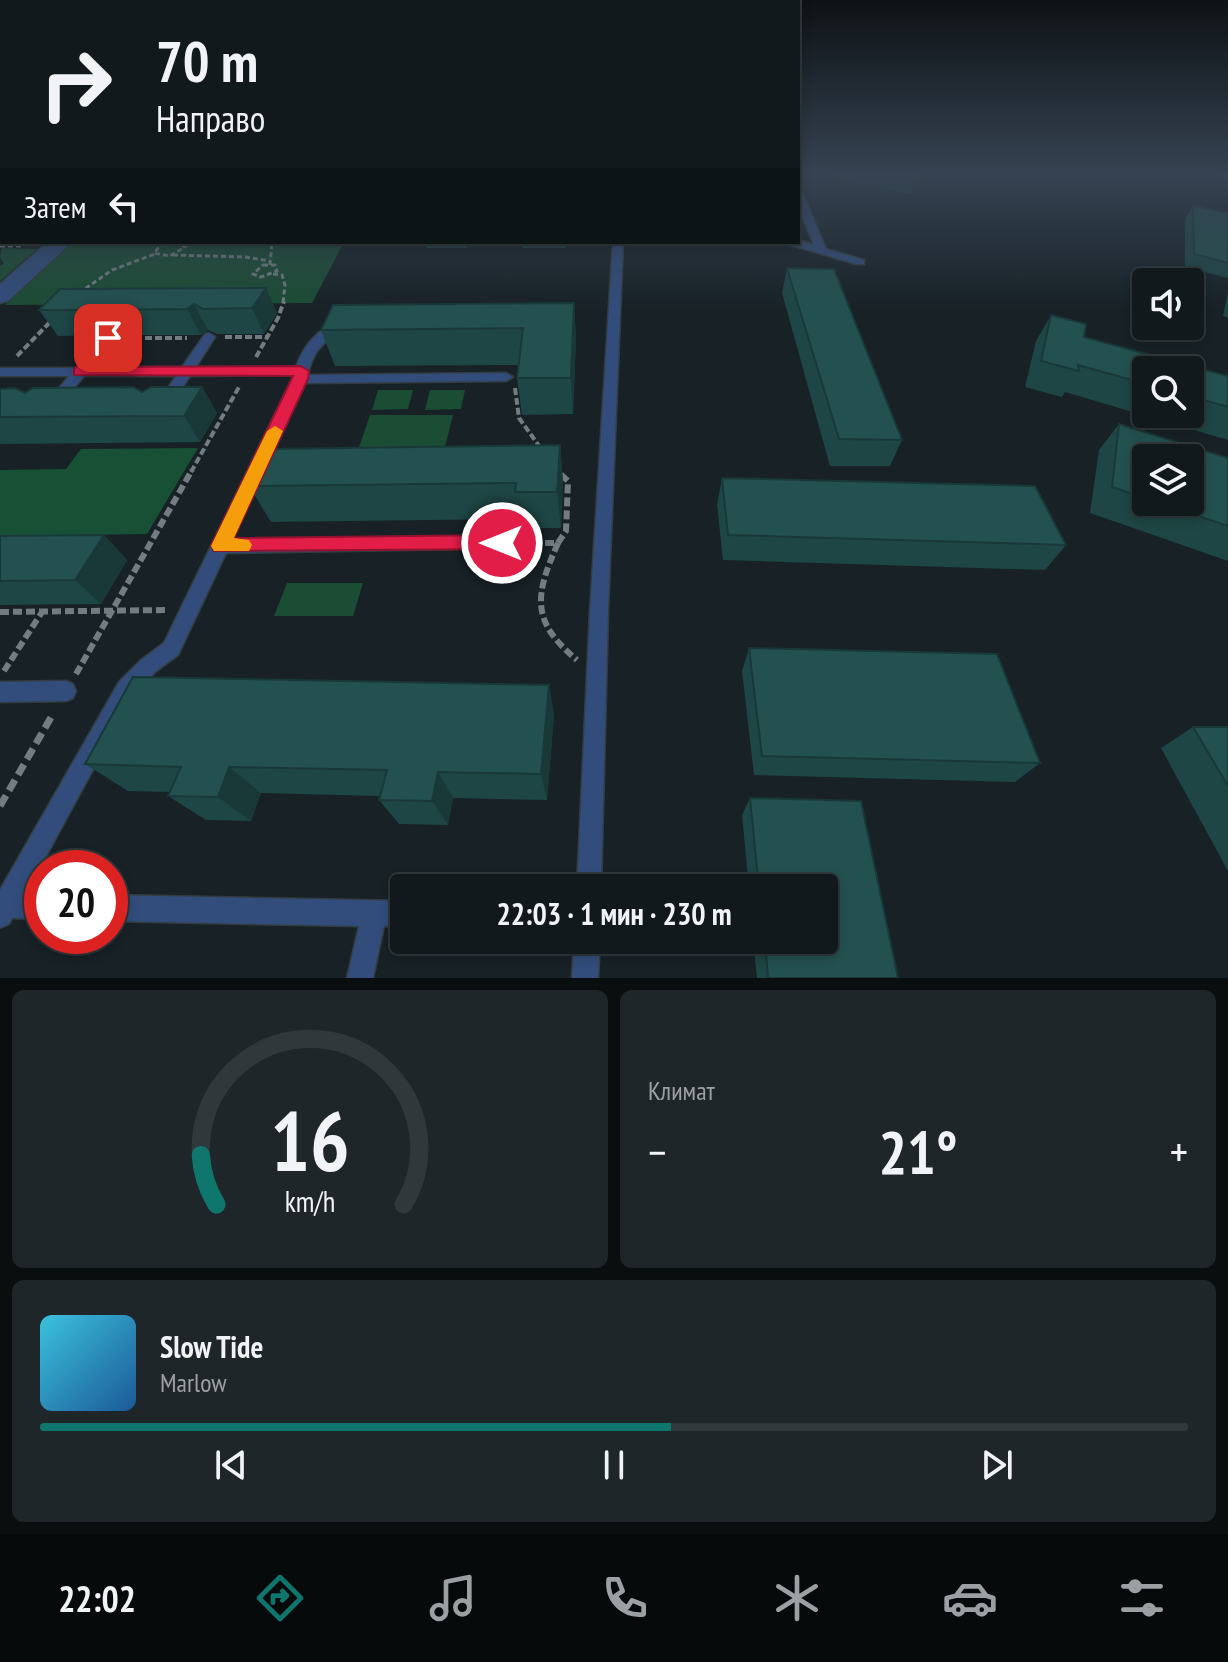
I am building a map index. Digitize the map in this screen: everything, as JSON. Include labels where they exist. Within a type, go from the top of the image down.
[{"type":"street","points":[[0,296],[59,244]]},
{"type":"lane","points":[[808,219],[821,250]]},
{"type":"lane","points":[[590,874],[618,244]]},
{"type":"lane","points":[[799,244],[860,262]]},
{"type":"lane","points":[[3,910],[126,689],[148,666],[171,649],[221,546],[269,459],[311,348],[327,330],[340,325],[356,325]]},
{"type":"lane","points":[[159,411],[209,337]]},
{"type":"lane","points":[[46,412],[108,338]]},
{"type":"lane","points":[[0,372],[248,371],[301,375],[506,377]]},
{"type":"lane","points":[[221,546],[502,543]]},
{"type":"lane","points":[[0,692],[66,691]]},
{"type":"lane","points":[[3,910],[24,908]]},
{"type":"lane","points":[[128,908],[390,914]]},
{"type":"lane","points":[[360,978],[374,914]]},
{"type":"lane","points":[[585,978],[586,954]]},
{"type":"path","points":[[155,254],[157,248],[168,244]]},
{"type":"path","points":[[173,255],[183,250],[185,244]]},
{"type":"path","points":[[270,263],[272,244]]},
{"type":"path","points":[[79,293],[112,270],[155,254],[245,257],[270,263],[278,268],[273,274]]},
{"type":"path","points":[[0,806],[248,371],[285,298],[282,275],[261,277],[253,274],[257,268],[270,263]]},
{"type":"path","points":[[0,372],[57,316]]},
{"type":"path","points":[[506,377],[515,385],[519,418],[544,454]]},
{"type":"path","points":[[552,465],[568,481],[566,531],[545,570],[539,601],[543,626],[555,644],[597,674]]},
{"type":"path","points":[[502,543],[558,543]]},
{"type":"path","points":[[0,612],[190,610]]},
{"type":"path","points":[[0,677],[43,611]]},
{"type":"green space","points":[[72,244],[343,244],[312,303],[5,305]]},
{"type":"green space","points":[[2,248],[37,249],[0,281],[0,266],[4,264],[0,257]]},
{"type":"green space","points":[[378,390],[413,390],[408,409],[372,410]]},
{"type":"green space","points":[[430,390],[465,390],[461,409],[425,410]]},
{"type":"green space","points":[[370,415],[453,415],[445,447],[359,447]]},
{"type":"green space","points":[[198,448],[147,534],[0,536],[0,470],[66,469],[81,449]]},
{"type":"green space","points":[[287,583],[363,583],[353,616],[274,616]]},
{"type":"building","points":[[1193,219],[1228,219],[1228,263],[1194,254]]},
{"type":"building","points":[[787,268],[834,269],[902,440],[839,439]]},
{"type":"building","points":[[266,288],[252,308],[203,309],[194,304],[187,309],[98,310],[90,305],[82,310],[39,310],[60,289]]},
{"type":"building","points":[[574,303],[571,378],[517,378],[523,328],[321,330],[333,305]]},
{"type":"building","points":[[1051,315],[1086,324],[1084,337],[1154,356],[1132,356],[1132,380],[1078,365],[1079,371],[1041,361]]},
{"type":"building","points":[[1204,370],[1228,376],[1228,407],[1204,400]]},
{"type":"building","points":[[133,387],[142,392],[151,387],[202,387],[184,416],[0,417],[0,389],[15,388],[25,393],[33,388]]},
{"type":"building","points":[[1119,424],[1183,444],[1132,444],[1132,493],[1112,487]]},
{"type":"building","points":[[560,445],[557,492],[515,492],[516,483],[249,486],[267,449]]},
{"type":"building","points":[[1204,451],[1228,458],[1228,526],[1198,516],[1204,516]]},
{"type":"building","points":[[722,478],[1035,486],[1066,545],[728,535]]},
{"type":"building","points":[[104,535],[75,580],[0,581],[0,536]]},
{"type":"building","points":[[749,648],[997,654],[1040,763],[762,756]]},
{"type":"building","points":[[133,677],[549,685],[541,774],[438,772],[432,801],[379,800],[387,770],[229,767],[218,797],[168,796],[181,767],[85,764]]},
{"type":"building","points":[[1193,727],[1228,727],[1228,786]]},
{"type":"building","points":[[750,798],[861,801],[898,978],[768,978],[766,954],[838,954],[838,874],[758,874]]},
{"type":"slow traffic","points":[[242,545],[221,546],[275,431]]},
{"type":"route","points":[[108,338],[79,372],[301,371],[300,379],[221,546],[502,543]]}]
